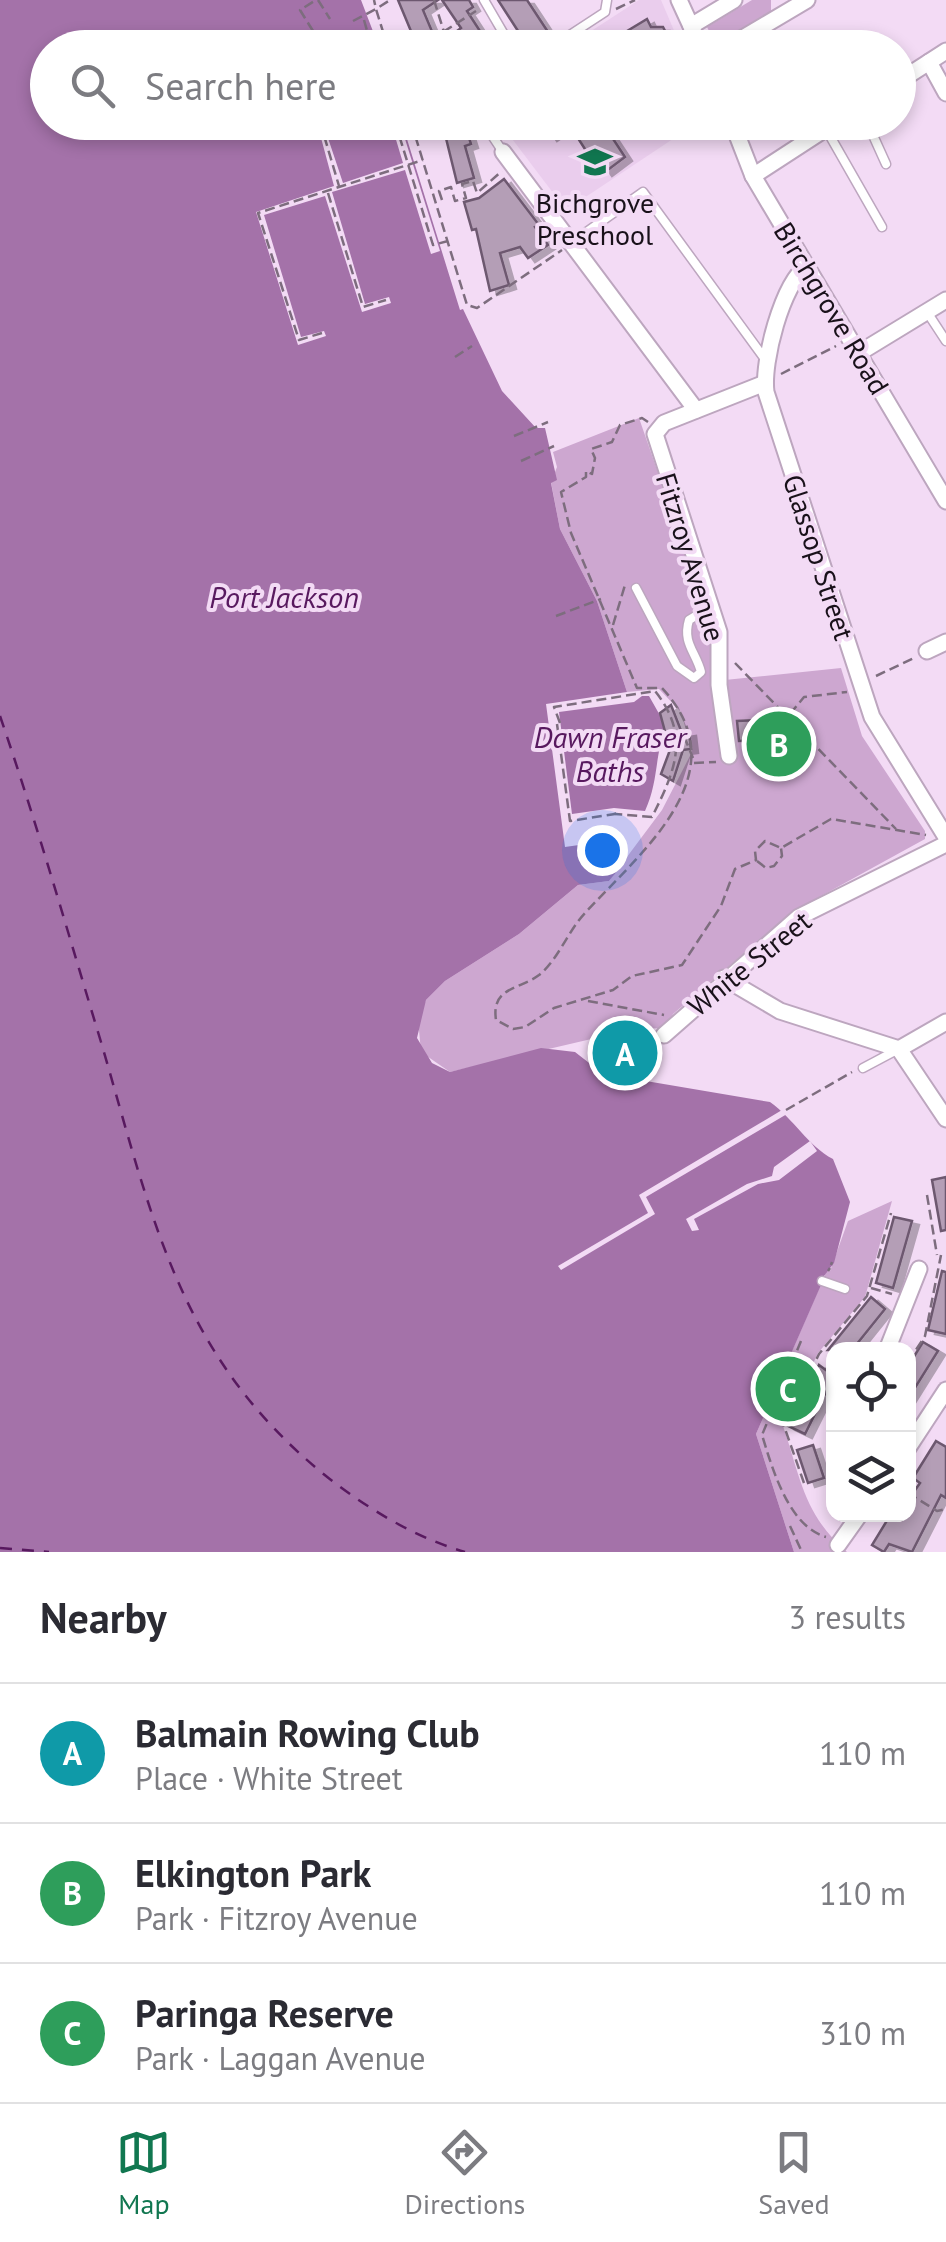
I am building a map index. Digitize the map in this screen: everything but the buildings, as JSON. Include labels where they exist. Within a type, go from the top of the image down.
[{"type":"street","points":[[678,0],[692,30]]},
{"type":"street","points":[[690,26],[734,0]]},
{"type":"street","points":[[752,30],[786,6],[808,0]]},
{"type":"street","points":[[916,70],[946,51]]},
{"type":"street","points":[[929,62],[946,93]]},
{"type":"street","name":"Birchgrove Road","points":[[739,140],[753,176],[941,479],[946,502]]},
{"type":"street","points":[[753,176],[809,140]]},
{"type":"street","points":[[507,158],[696,410]]},
{"type":"street","name":"Glassop Street","points":[[807,266],[789,286],[765,382],[872,718],[939,809],[942,839]]},
{"type":"street","points":[[855,346],[946,300]]},
{"type":"street","points":[[660,426],[765,382]]},
{"type":"street","name":"Fitzroy Avenue","points":[[660,426],[656,443],[721,640],[719,685],[730,759]]},
{"type":"street","points":[[928,651],[946,642]]},
{"type":"street","name":"White Street","points":[[664,1035],[724,978],[799,918],[942,839]]},
{"type":"street","points":[[724,978],[780,1011],[899,1049],[946,1119]]},
{"type":"street","points":[[899,1049],[946,1022]]},
{"type":"street","points":[[890,1342],[923,1263]]},
{"type":"street","points":[[916,1433],[946,1390]]},
{"type":"street","points":[[838,1544],[854,1522]]},
{"type":"lane","points":[[577,30],[604,12],[607,0]]},
{"type":"lane","points":[[486,2],[502,30]]},
{"type":"lane","points":[[495,140],[507,158]]},
{"type":"lane","points":[[838,140],[882,227]]},
{"type":"lane","points":[[876,140],[886,164]]},
{"type":"lane","points":[[572,243],[642,192],[767,362]]},
{"type":"lane","points":[[927,312],[946,341]]},
{"type":"lane","points":[[636,588],[677,666],[694,678],[700,672],[686,641],[686,629],[689,620],[712,606]]},
{"type":"lane","points":[[863,1068],[899,1049]]},
{"type":"lane","points":[[822,1280],[845,1289]]},
{"type":"path","points":[[312,30],[300,10],[317,0],[330,20]]},
{"type":"path","points":[[374,0],[382,30]]},
{"type":"path","points":[[353,21],[390,0]]},
{"type":"path","points":[[434,0],[445,30],[486,2]]},
{"type":"path","points":[[604,12],[636,0]]},
{"type":"path","points":[[363,17],[367,30]]},
{"type":"path","points":[[325,140],[339,187]]},
{"type":"path","points":[[400,140],[433,245],[448,241]]},
{"type":"path","points":[[417,140],[467,305],[478,308],[572,243]]},
{"type":"path","points":[[442,200],[439,191],[451,187],[456,201],[466,198],[462,184],[473,181],[476,193],[482,191],[480,186],[507,158]]},
{"type":"path","points":[[322,333],[299,340],[258,213],[423,160]]},
{"type":"path","points":[[327,191],[363,307],[386,300]]},
{"type":"path","points":[[454,358],[472,346]]},
{"type":"path","points":[[765,382],[855,346]]},
{"type":"path","points":[[660,426],[642,418],[620,426],[612,442],[591,449],[596,458],[592,474],[586,470],[586,478],[561,492],[571,533],[637,688],[662,688],[686,717],[692,760],[682,794],[646,853],[585,914],[537,977],[504,992],[495,1003],[496,1020],[513,1029],[525,1027],[554,1008],[613,990],[632,976],[682,965],[721,906],[735,869],[756,860]]},
{"type":"path","points":[[514,436],[548,422]]},
{"type":"path","points":[[521,461],[554,446]]},
{"type":"path","points":[[574,476],[577,483]]},
{"type":"path","points":[[613,626],[622,589],[625,585],[636,588]]},
{"type":"path","points":[[556,616],[599,600]]},
{"type":"path","points":[[790,714],[804,697],[862,687],[928,651]]},
{"type":"path","points":[[735,663],[790,714],[897,830]]},
{"type":"path","points":[[655,691],[667,706],[679,742],[678,762],[652,818],[615,814],[570,821],[554,707],[655,691]]},
{"type":"path","points":[[679,742],[686,741],[692,760]]},
{"type":"path","points":[[692,760],[730,759]]},
{"type":"path","points":[[614,808],[615,814]]},
{"type":"path","points":[[780,848],[830,819],[942,839]]},
{"type":"path","points":[[765,841],[780,848],[782,856],[774,866],[766,868],[756,860],[755,851],[765,841]]},
{"type":"path","points":[[583,1000],[680,1019]]},
{"type":"path","points":[[786,1110],[863,1068]]},
{"type":"path","points":[[916,1349],[924,1336],[941,1255],[927,1195]]},
{"type":"path","points":[[804,1484],[784,1426],[819,1354],[870,1288],[891,1213]]},
{"type":"path","points":[[923,1263],[941,1255]]},
{"type":"path","points":[[870,1288],[902,1296]]},
{"type":"path","points":[[801,1341],[762,1434],[782,1495],[817,1535],[838,1544]]},
{"type":"path","points":[[916,1498],[937,1511],[946,1509]]},
{"type":"path","points":[[790,1526],[802,1552]]},
{"type":"shaded area","points":[[639,0],[661,0],[674,30],[593,30]]},
{"type":"shaded area","points":[[752,0],[771,0],[771,13],[744,30],[707,27]]},
{"type":"shaded area","points":[[513,140],[671,140],[566,210]]},
{"type":"shaded area","points":[[639,418],[707,614],[715,681],[841,668],[862,736],[925,831],[925,839],[792,912],[673,1014],[667,1028],[634,1029],[450,1072],[421,1052],[418,1019],[426,1000],[445,981],[519,934],[578,885],[609,881],[662,810],[692,752],[681,712],[659,689],[627,692],[597,601],[560,529],[551,482],[557,467],[553,452]]},
{"type":"shaded area","points":[[892,1201],[865,1297],[818,1353],[783,1426],[813,1510],[847,1552],[794,1552],[756,1434],[827,1270],[830,1271],[848,1221]]},
{"type":"water","name":"Port Jackson","points":[[0,0],[361,0],[372,30],[30,30],[30,140],[407,140],[460,310],[463,309],[502,391],[536,428],[545,428],[557,480],[551,483],[560,529],[597,601],[627,692],[546,704],[565,847],[614,840],[624,849],[627,859],[609,881],[578,885],[519,934],[445,981],[426,1000],[417,1038],[432,1063],[450,1072],[541,1048],[575,1052],[611,1080],[640,1080],[770,1102],[833,1159],[850,1202],[834,1263],[824,1276],[837,1282],[834,1289],[821,1285],[756,1434],[794,1552],[0,1552]]},
{"type":"water","name":"Dawn Fraser Baths","points":[[649,696],[666,726],[645,811],[614,808],[572,814],[559,712],[634,702]]},
{"type":"pier","points":[[322,140],[329,140],[343,183],[403,163],[396,140],[405,140],[440,251],[431,254],[405,170],[332,192],[365,304],[389,297],[391,303],[362,312],[325,196],[264,215],[301,337],[324,331],[326,336],[298,345],[256,212],[334,186]]},
{"type":"pier","points":[[782,1110],[787,1114],[646,1197],[655,1214],[561,1270],[558,1266],[648,1213],[639,1195]]},
{"type":"pier","points":[[810,1141],[817,1151],[779,1180],[758,1184],[694,1219],[699,1230],[692,1231],[686,1219],[747,1184],[772,1176],[774,1167]]},
{"type":"ferry route","points":[[0,716],[156,1224],[177,1280],[203,1332],[236,1382],[276,1430],[326,1476],[392,1521],[465,1552]]},
{"type":"ferry route","points":[[0,1548],[49,1552]]},
{"type":"place","name":"Bichgrove Preschool","points":[[595,162]]},
{"type":"place","name":"Elkington Park","points":[[779,744]]},
{"type":"place","name":"Balmain Rowing Club","points":[[625,1053]]},
{"type":"place","name":"Paringa Reserve","points":[[788,1389]]}]
